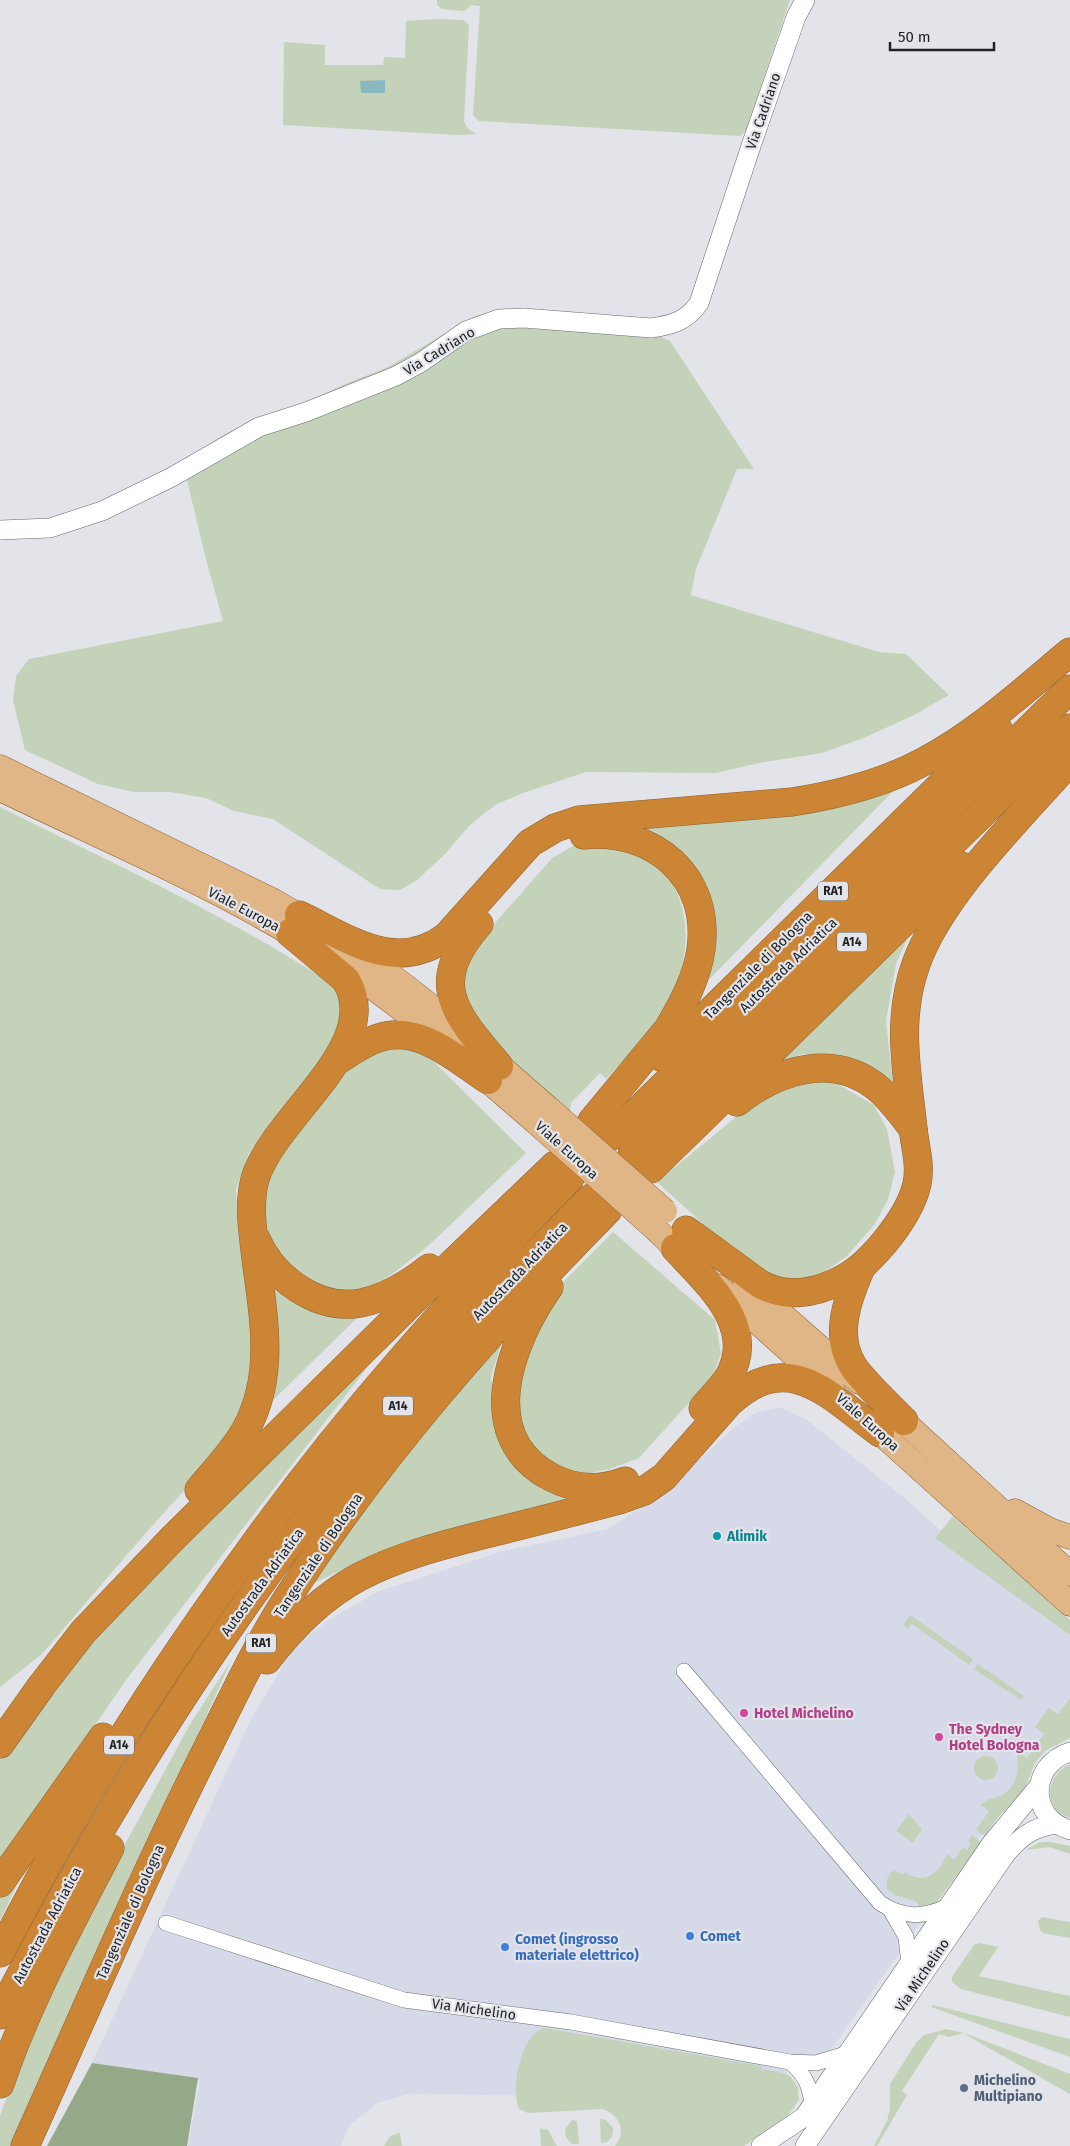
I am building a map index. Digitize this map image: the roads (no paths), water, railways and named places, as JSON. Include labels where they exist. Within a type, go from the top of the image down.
[{"type":"highway","points":[[294,924],[389,954],[400,954],[425,948],[438,943],[448,936],[530,843],[555,828],[579,820],[792,802],[819,798],[879,781],[923,762],[955,743],[990,718],[1070,652]]},
{"type":"highway","name":"Tangenziale di Bologna","points":[[600,1127],[1070,658]]},
{"type":"highway","name":"Autostrada Adriatica","points":[[600,1127],[1070,689]]},
{"type":"highway","name":"Autostrada Adriatica","points":[[642,1162],[1070,728]]},
{"type":"highway","points":[[642,1162],[1070,761]]},
{"type":"highway","points":[[904,1421],[854,1367],[847,1352],[844,1339],[844,1316],[860,1270],[896,1228],[913,1196],[917,1184],[918,1154],[905,1066],[904,1029],[911,981],[922,950],[941,915],[975,869],[1070,761]]},
{"type":"highway","points":[[493,1073],[455,1007],[451,991],[451,976],[454,961],[460,947],[525,872],[547,851],[558,844],[585,835],[603,833],[634,838],[648,844],[672,863],[690,885],[701,918],[701,949],[697,967],[685,998],[668,1029],[600,1127]]},
{"type":"highway","points":[[0,1744],[42,1685],[166,1528],[221,1464],[240,1439],[248,1424],[261,1381],[266,1336],[253,1232],[252,1191],[264,1156],[277,1136],[338,1060],[353,1029],[355,1015],[352,989],[346,980],[294,924]]},
{"type":"highway","points":[[338,1060],[380,1037],[409,1035],[424,1040],[493,1073]]},
{"type":"highway","points":[[642,1162],[760,1085],[804,1068],[837,1070],[867,1081],[891,1101],[913,1129]]},
{"type":"highway","points":[[253,1232],[261,1250],[277,1270],[290,1283],[307,1294],[345,1304],[375,1300],[422,1274],[461,1239],[561,1168]]},
{"type":"highway","points":[[98,1616],[204,1507],[411,1303],[561,1168]]},
{"type":"highway","name":"Autostrada Adriatica","points":[[0,1953],[55,1850],[144,1705],[253,1546],[324,1453],[415,1342],[502,1247],[561,1168]]},
{"type":"highway","points":[[604,1208],[543,1296],[523,1333],[508,1376],[505,1412],[512,1435],[527,1459],[542,1472],[566,1484],[590,1488],[604,1487],[634,1477],[663,1453],[728,1377],[735,1362],[737,1350],[737,1338],[731,1316],[708,1284],[681,1239]]},
{"type":"highway","name":"Tangenziale di Bologna","points":[[25,2146],[143,1881],[254,1655],[287,1599],[337,1524],[382,1463],[455,1374],[604,1208]]},
{"type":"highway","name":"Autostrada Adriatica","points":[[0,2015],[81,1862],[167,1721],[226,1633],[299,1532],[414,1387],[522,1268],[604,1208]]},
{"type":"highway","points":[[681,1239],[772,1291],[798,1293],[820,1290],[860,1270]]},
{"type":"highway","points":[[186,1792],[260,1669],[276,1648],[291,1630],[320,1604],[359,1577],[411,1555],[619,1500],[644,1491],[664,1477],[738,1394],[770,1379],[789,1377],[804,1380],[820,1389],[880,1433]]},
{"type":"highway","points":[[0,1883],[138,1689],[253,1546]]},
{"type":"highway","points":[[0,2084],[22,2026],[61,1942],[226,1633]]},
{"type":"main road","name":"Viale Europa","points":[[0,768],[294,924],[370,985],[493,1073],[681,1239],[880,1433],[1070,1606]]},
{"type":"main road","name":"Viale Europa","points":[[0,789],[192,881],[294,924]]},
{"type":"main road","name":"Viale Europa","points":[[681,1239],[904,1421],[1070,1574]]},
{"type":"main road","points":[[980,1490],[1041,1525],[1070,1537]]},
{"type":"street","name":"Via Cadriano","points":[[0,530],[50,528],[102,512],[172,477],[252,431],[306,412],[396,376],[420,363],[466,331],[499,319],[524,318],[650,328],[683,320],[694,311],[700,302],[752,143],[796,17],[805,0]]},
{"type":"street","name":"Via Michelino","points":[[684,1671],[880,1903],[890,1909],[919,1915],[934,1913],[948,1906]]},
{"type":"street","name":"Via Michelino","points":[[761,2146],[797,2123],[812,2105],[998,1834],[1026,1804],[1039,1786],[1050,1764],[1056,1758],[1070,1752]]},
{"type":"street","points":[[1039,1786],[1041,1804],[1049,1818],[1063,1827]]},
{"type":"street","name":"Via Michelino","points":[[805,2146],[1012,1846],[1030,1831],[1063,1827]]},
{"type":"street","name":"Via Michelino","points":[[890,1909],[906,1937],[909,1964]]},
{"type":"street","name":"Via Michelino","points":[[166,1923],[404,2000],[571,2022],[790,2062],[816,2063],[849,2053]]},
{"type":"street","points":[[790,2062],[806,2079],[811,2090],[812,2105]]},
{"type":"water","points":[[385,80],[385,93],[361,93],[360,81]]},
{"type":"place","name":"Alimik","points":[[717,1536]]},
{"type":"place","name":"Hotel Michelino","points":[[744,1713]]},
{"type":"place","name":"The Sydney Hotel Bologna","points":[[939,1737]]},
{"type":"place","name":"Comet","points":[[690,1936]]},
{"type":"place","name":"Comet (ingrosso materiale elettrico)","points":[[505,1947]]},
{"type":"place","name":"Michelino Multipiano","points":[[964,2088]]}]
